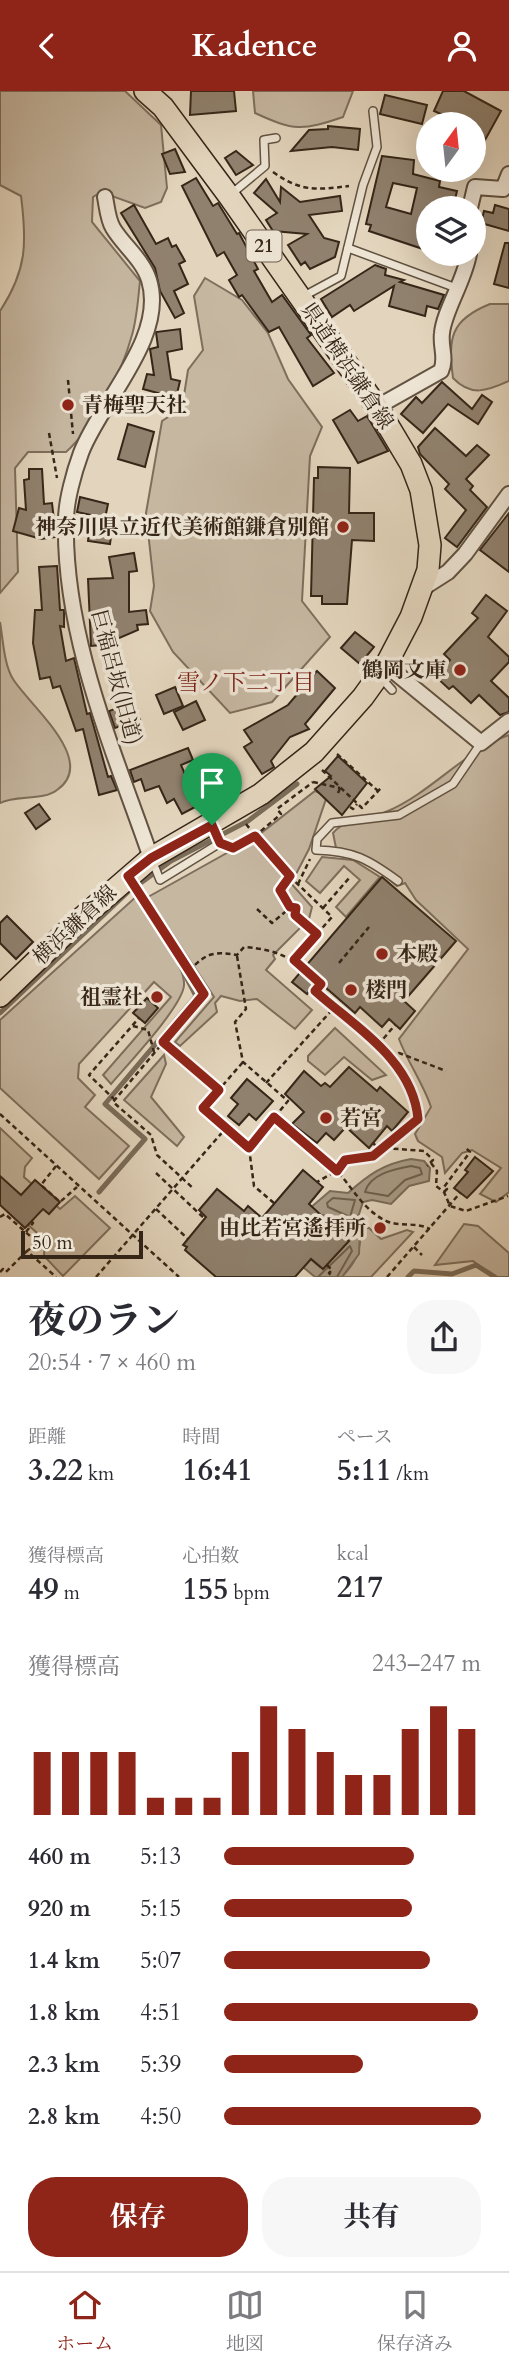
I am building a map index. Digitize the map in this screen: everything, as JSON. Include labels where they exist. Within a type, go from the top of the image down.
[{"type":"main road","name":"県道横浜鎌倉線","points":[[145,91],[163,107],[229,196],[377,407],[411,464],[421,490],[430,545],[423,587],[385,676]]},
{"type":"main road","name":"横浜鎌倉線","points":[[0,996],[128,876],[155,867],[216,836],[300,766],[385,676]]},
{"type":"street","points":[[473,196],[475,187],[503,189],[509,174]]},
{"type":"street","name":"巨福呂坂(旧道)","points":[[105,197],[112,227],[149,279],[152,312],[140,347],[80,453],[66,519],[67,543],[78,632],[112,747],[155,867]]},
{"type":"street","points":[[377,407],[441,371],[444,362],[442,332],[460,290],[466,266]]},
{"type":"street","points":[[423,587],[448,572],[466,554],[509,494]]},
{"type":"street","points":[[385,676],[481,743],[509,721]]},
{"type":"lane","points":[[300,298],[341,276],[363,185],[377,147],[373,111]]},
{"type":"lane","points":[[229,196],[265,166],[264,140],[276,138]]},
{"type":"lane","points":[[348,248],[460,290]]},
{"type":"lane","points":[[398,881],[367,858],[343,851],[316,850],[317,839],[332,824],[400,814],[453,784],[481,743]]},
{"type":"path","points":[[265,166],[293,186],[315,190],[363,185]]},
{"type":"path","points":[[68,380],[73,436]]},
{"type":"path","points":[[321,770],[362,808],[380,790],[338,753],[330,761]]},
{"type":"path","points":[[216,836],[233,848],[255,836],[281,814],[277,809],[313,782],[341,787]]},
{"type":"path","points":[[338,793],[341,787]]},
{"type":"path","points":[[246,825],[290,876],[332,917],[295,961]]},
{"type":"path","points":[[298,884],[316,850]]},
{"type":"path","points":[[114,1099],[204,994],[128,876]]},
{"type":"path","points":[[290,876],[280,886],[290,907]]},
{"type":"path","points":[[323,908],[350,877]]},
{"type":"path","points":[[257,909],[272,923],[290,907]]},
{"type":"path","points":[[290,907],[296,908],[295,915],[317,934]]},
{"type":"path","points":[[339,963],[369,927]]},
{"type":"path","points":[[237,955],[244,947],[273,950],[295,961],[321,984],[314,989],[392,1059],[405,1078],[417,1107],[418,1119],[373,1156],[345,1160],[337,1171],[317,1182]]},
{"type":"path","points":[[189,971],[205,955],[214,951],[237,955]]},
{"type":"path","points":[[237,955],[246,1009],[235,1022],[243,1062],[288,1101],[249,1148]]},
{"type":"path","points":[[321,996],[328,989]]},
{"type":"path","points":[[266,1083],[341,1000]]},
{"type":"path","points":[[347,1018],[353,1011]]},
{"type":"path","points":[[139,1018],[89,1075],[114,1099],[113,1102],[151,1135],[157,1155],[194,1189]]},
{"type":"path","points":[[378,1045],[395,1025]]},
{"type":"path","points":[[133,1026],[148,1031],[154,1051]]},
{"type":"path","points":[[163,1042],[219,1090]]},
{"type":"path","points":[[392,1059],[400,1053],[446,1071]]},
{"type":"path","points":[[243,1062],[203,1108],[249,1148],[254,1186],[274,1203]]},
{"type":"path","points":[[0,1114],[179,1277]]},
{"type":"path","points":[[274,1117],[337,1171],[364,1206],[397,1226],[423,1225],[430,1229]]},
{"type":"path","points":[[96,1277],[226,1128]]},
{"type":"path","points":[[304,1142],[309,1137]]},
{"type":"path","points":[[373,1143],[382,1149],[424,1151],[433,1160],[429,1164],[437,1171],[436,1186],[444,1192],[450,1206],[466,1211],[508,1196]]},
{"type":"path","points":[[444,1192],[447,1189],[444,1187],[470,1152],[465,1147]]},
{"type":"path","points":[[56,1166],[41,1185],[60,1202],[78,1186]]},
{"type":"path","points":[[156,1173],[205,1219]]},
{"type":"path","points":[[387,1277],[460,1193]]},
{"type":"path","points":[[156,1209],[188,1239]]},
{"type":"path","points":[[0,1217],[5,1213],[38,1243],[6,1272],[3,1269],[0,1272]]},
{"type":"path","points":[[26,1232],[33,1223],[31,1221]]},
{"type":"path","points":[[414,1247],[422,1255]]},
{"type":"path","points":[[27,1251],[56,1277]]},
{"type":"path","points":[[327,1265],[332,1270],[329,1273],[333,1277]]},
{"type":"shaded area","points":[[0,91],[125,91],[161,125],[167,188],[161,202],[145,208],[101,192],[93,197],[92,222],[140,281],[134,329],[114,382],[97,414],[76,441],[66,452],[28,452],[15,468],[18,572],[0,593],[0,311],[20,269],[24,228],[21,196],[0,185]]},
{"type":"shaded area","points":[[253,91],[353,91],[343,117],[317,125],[298,127],[255,113]]},
{"type":"shaded area","points":[[205,278],[242,300],[268,333],[288,379],[322,427],[310,456],[302,601],[330,637],[272,702],[230,713],[173,652],[150,611],[154,586],[146,513],[162,421],[182,408],[188,370],[203,350],[194,296]]},
{"type":"shaded area","points":[[490,304],[509,304],[509,381],[486,389],[473,390],[453,378],[452,341],[459,324]]},
{"type":"shaded area","points":[[0,622],[10,673],[57,733],[66,749],[70,764],[68,778],[57,790],[37,797],[0,803]]},
{"type":"shaded area","points":[[509,735],[509,1192],[496,1202],[480,1194],[501,1168],[472,1150],[462,1153],[445,1173],[442,1157],[418,1141],[415,1134],[431,1107],[399,1039],[468,949],[416,900],[405,883],[397,886],[366,860],[337,853],[333,833],[352,821],[381,814],[404,803],[477,751]]},
{"type":"shaded area","points":[[315,791],[327,796],[309,849],[295,876],[260,834]]},
{"type":"shaded area","points":[[252,839],[312,907],[309,919],[273,955],[275,959],[266,970],[312,1010],[295,1029],[257,999],[240,1001],[221,996],[215,1003],[217,1012],[180,1046],[175,1042],[214,997],[148,897]]},
{"type":"shaded area","points":[[322,857],[353,860],[380,877],[346,917],[336,907],[360,880],[344,866],[320,893],[306,881]]},
{"type":"shaded area","points":[[138,895],[173,952],[183,975],[184,985],[165,1021],[111,1084],[103,1075],[171,997],[154,982],[79,1064],[78,1078],[95,1095],[85,1107],[129,1146],[99,1179],[0,1088],[0,1020]]},
{"type":"shaded area","points":[[335,1028],[386,1075],[372,1080],[344,1057],[325,1075],[308,1061],[308,1056]]},
{"type":"shaded area","points":[[164,1055],[166,1064],[151,1097],[184,1137],[177,1146],[124,1100]]},
{"type":"shaded area","points":[[0,1128],[32,1158],[25,1167],[24,1177],[60,1209],[75,1196],[110,1228],[63,1276],[44,1256],[45,1240],[0,1200]]},
{"type":"shaded area","points":[[464,1224],[478,1226],[509,1253],[509,1277],[494,1277],[473,1261],[435,1265]]},
{"type":"shaded area","points":[[361,1227],[369,1228],[381,1239],[407,1230],[413,1232],[371,1277],[341,1277],[357,1255]]},
{"type":"water","points":[[411,1159],[424,1161],[430,1168],[429,1181],[409,1186],[391,1204],[372,1200],[363,1202],[357,1220],[360,1231],[359,1254],[342,1277],[315,1277],[303,1267],[289,1241],[320,1267],[334,1250],[344,1226],[340,1220],[316,1215],[309,1209],[330,1191],[348,1193],[376,1171]]},
{"type":"building","points":[[191,91],[234,91],[236,111],[190,115]]},
{"type":"building","points":[[443,91],[464,91],[501,111],[486,138],[486,112],[434,111]]},
{"type":"building","points":[[385,95],[427,105],[425,112],[416,112],[416,123],[380,114]]},
{"type":"building","points":[[328,126],[360,129],[358,150],[332,147],[291,151],[309,130],[328,129]]},
{"type":"building","points":[[175,149],[185,172],[170,174],[162,154]]},
{"type":"building","points":[[236,151],[253,165],[236,175],[225,158]]},
{"type":"building","points":[[382,156],[414,160],[413,174],[416,175],[416,182],[440,182],[439,187],[457,191],[456,196],[416,196],[416,247],[369,231],[371,225],[366,224]],"holes":[[[393,183],[417,188],[411,214],[386,207]]]},
{"type":"building","points":[[196,178],[213,206],[218,203],[237,234],[239,233],[258,269],[254,271],[272,302],[282,295],[311,335],[307,338],[334,373],[313,386],[279,327],[269,332],[242,295],[239,297],[229,280],[237,275],[224,252],[217,256],[182,186]]},
{"type":"building","points":[[266,179],[280,202],[281,187],[300,202],[340,196],[342,211],[309,215],[324,238],[339,242],[335,257],[310,269],[305,262],[301,265],[288,245],[307,234],[273,231],[266,220],[277,213],[254,193]]},
{"type":"building","points":[[134,205],[156,244],[168,238],[172,247],[176,245],[185,261],[179,264],[188,284],[174,291],[184,313],[175,318],[160,291],[155,268],[121,213]]},
{"type":"building","points":[[495,205],[509,209],[509,231],[486,224],[486,211],[493,213]]},
{"type":"building","points":[[505,243],[509,243],[509,288],[494,284]]},
{"type":"building","points":[[375,265],[386,269],[385,275],[404,280],[400,282],[444,295],[438,309],[427,306],[425,316],[389,306],[394,286],[354,311],[350,305],[332,317],[321,299]]},
{"type":"building","points":[[180,329],[182,349],[167,352],[171,379],[180,381],[176,398],[143,389],[147,374],[154,375],[150,349],[158,347],[156,332]]},
{"type":"building","points":[[442,382],[472,409],[482,395],[492,402],[478,424],[448,404],[423,433],[401,414],[416,397],[422,403]]},
{"type":"building","points":[[350,410],[358,421],[367,416],[388,451],[358,463],[333,420]]},
{"type":"building","points":[[128,424],[154,432],[145,467],[118,459]]},
{"type":"building","points":[[435,428],[466,456],[477,445],[489,455],[466,479],[473,486],[470,490],[487,507],[457,547],[445,538],[466,510],[445,489],[449,484],[420,454],[418,447]]},
{"type":"building","name":"神奈川県立近代美術館鎌倉別館","points":[[318,467],[350,468],[349,513],[374,513],[374,541],[352,540],[347,604],[322,604],[322,596],[311,596],[314,478],[318,478]]},
{"type":"building","points":[[29,469],[42,469],[44,504],[52,503],[56,537],[41,539],[13,531],[19,508],[26,510],[24,480],[29,479]]},
{"type":"building","points":[[80,497],[108,504],[103,528],[112,529],[110,544],[88,541],[91,515],[77,512]]},
{"type":"building","points":[[509,513],[509,572],[480,550]]},
{"type":"building","points":[[134,553],[137,571],[129,572],[129,612],[146,610],[148,624],[137,625],[138,630],[112,641],[113,644],[91,646],[88,579],[113,578],[109,557]]},
{"type":"building","points":[[57,566],[60,610],[64,610],[64,627],[60,626],[66,661],[74,658],[87,714],[90,713],[108,777],[111,776],[117,790],[99,795],[83,729],[76,731],[60,686],[53,688],[50,677],[40,679],[33,643],[35,610],[42,610],[39,567]]},
{"type":"building","points":[[486,595],[507,611],[488,637],[509,657],[509,662],[491,681],[509,698],[509,712],[500,715],[479,695],[471,703],[453,686],[449,689],[435,676],[450,660],[444,654],[478,618],[472,613]]},
{"type":"building","points":[[355,632],[374,647],[360,664],[341,648]]},
{"type":"building","points":[[317,671],[335,688],[305,724],[309,729],[290,737],[271,761],[274,767],[262,774],[244,747],[252,742],[244,730],[288,705]]},
{"type":"building","points":[[175,687],[183,706],[164,714],[156,695]]},
{"type":"building","points":[[196,701],[205,720],[183,730],[174,712]]},
{"type":"building","points":[[134,702],[140,719],[115,728],[109,711]]},
{"type":"building","points":[[188,748],[193,760],[181,765],[193,793],[203,787],[213,805],[201,811],[195,807],[182,814],[174,799],[167,803],[159,786],[145,791],[141,779],[134,782],[130,770]]},
{"type":"building","points":[[338,756],[367,783],[342,815],[315,789],[331,776],[325,771]]},
{"type":"building","points":[[39,804],[50,819],[36,829],[25,813]]},
{"type":"building","points":[[382,877],[456,941],[404,1001],[415,1011],[400,1029],[389,1019],[382,1027],[360,1007],[355,1013],[318,981],[307,994],[292,982]]},
{"type":"building","points":[[7,916],[33,942],[16,959],[0,943],[0,923]]},
{"type":"building","points":[[147,998],[158,1008],[145,1023],[133,1013]]},
{"type":"building","points":[[349,1067],[377,1091],[380,1087],[408,1112],[392,1131],[387,1126],[369,1148],[346,1127],[334,1140],[326,1133],[317,1143],[292,1124],[304,1112],[285,1094],[304,1071],[321,1086],[325,1083],[330,1087]]},
{"type":"building","points":[[247,1079],[273,1101],[256,1120],[249,1114],[239,1125],[228,1116],[238,1104],[231,1098]]},
{"type":"building","points":[[475,1157],[493,1171],[467,1198],[454,1188],[468,1172],[465,1170]]},
{"type":"building","points":[[303,1170],[323,1187],[309,1204],[349,1241],[323,1269],[311,1259],[295,1277],[216,1277],[185,1250],[187,1247],[183,1245],[206,1217],[199,1210],[217,1189],[244,1211],[248,1206],[262,1218]]},
{"type":"building","points":[[0,1176],[21,1195],[35,1180],[60,1202],[49,1214],[43,1209],[25,1228],[0,1205]]},
{"type":"waterway","points":[[142,882],[171,861],[248,821],[297,784]]},
{"type":"waterway","points":[[0,1013],[130,890]]},
{"type":"waterway","points":[[99,1192],[145,1139],[105,1104],[196,996],[181,967]]},
{"type":"waterway","points":[[408,1277],[414,1271],[452,1274],[476,1265],[495,1277]]},
{"type":"place","name":"青梅聖天社","points":[[68,405]]},
{"type":"place","name":"神奈川県立近代美術館鎌倉別館","points":[[343,527]]},
{"type":"place","name":"鶴岡文庫","points":[[460,670]]},
{"type":"place","name":"本殿","points":[[382,954]]},
{"type":"place","name":"楼門","points":[[351,990]]},
{"type":"place","name":"祖霊社","points":[[157,997]]},
{"type":"place","name":"若宮","points":[[326,1118]]},
{"type":"place","name":"由比若宮遙拝所","points":[[380,1228]]},
{"type":"district","name":"雪ノ下二丁目","points":[[246,682]]},
{"type":"route","points":[[212,825],[220,843],[233,848],[255,836],[290,876],[280,886],[280,890],[286,895],[290,907],[296,908],[295,915],[317,934],[294,960],[321,984],[315,991],[378,1045],[400,1069],[417,1107],[418,1119],[373,1156],[345,1160],[337,1171],[274,1117],[249,1148],[203,1108],[219,1090],[163,1042],[204,994],[128,876],[151,858],[212,825]]}]
